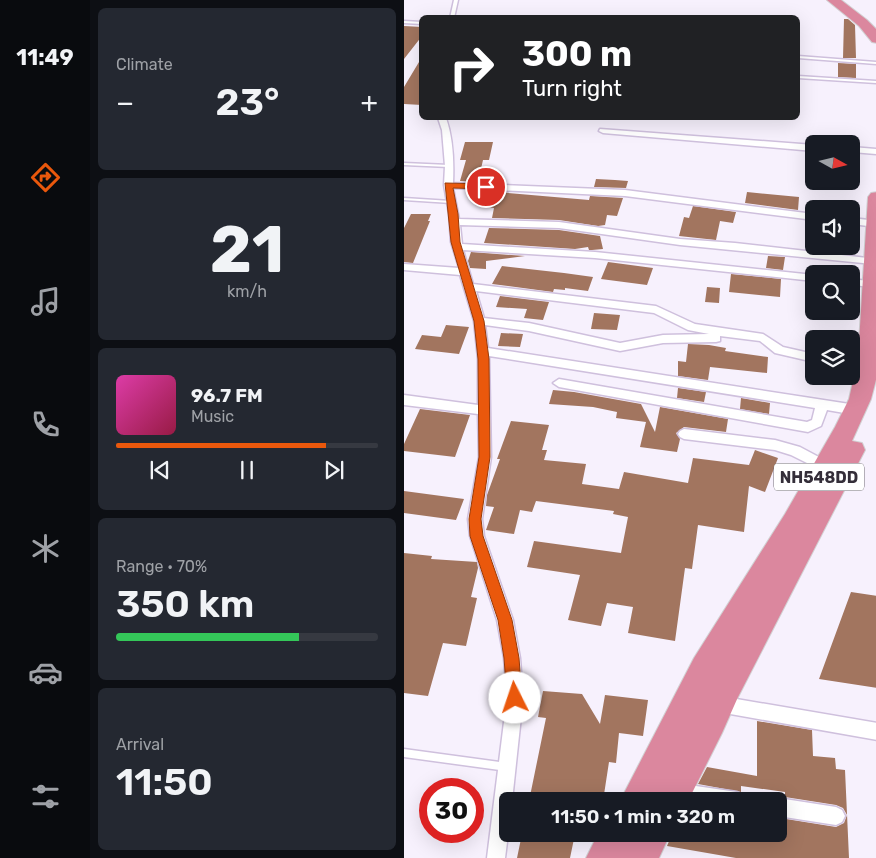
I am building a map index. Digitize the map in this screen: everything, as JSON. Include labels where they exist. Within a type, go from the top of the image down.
[{"type":"highway","points":[[833,0],[863,23],[876,39]]},
{"type":"highway","points":[[844,0],[876,26]]},
{"type":"highway","name":"NH548DD","points":[[642,792],[705,669],[855,445],[866,404],[866,276],[863,222],[876,197]]},
{"type":"highway","name":"NH548DD","points":[[675,792],[719,704],[802,525],[825,467],[866,404]]},
{"type":"highway","points":[[604,858],[613,842]]},
{"type":"highway","points":[[640,858],[649,842]]},
{"type":"street","points":[[442,120],[449,166],[448,185],[457,247],[479,321],[482,351],[485,457],[475,519],[476,536],[505,620],[512,658],[515,698],[496,858]]},
{"type":"street","points":[[603,131],[805,147]]},
{"type":"street","points":[[860,151],[876,152]]},
{"type":"street","points":[[448,185],[625,193],[805,216]]},
{"type":"street","points":[[454,222],[559,225],[680,242],[866,276]]},
{"type":"street","points":[[457,247],[595,255],[805,277]]},
{"type":"street","points":[[404,267],[465,272]]},
{"type":"street","points":[[468,286],[656,310],[692,327],[763,338],[768,345]]},
{"type":"street","points":[[479,321],[529,327],[620,347],[663,339],[735,339],[768,345],[779,350],[805,356]]},
{"type":"street","points":[[482,351],[822,406],[866,404]]},
{"type":"street","points":[[559,383],[808,427],[817,423],[822,406]]},
{"type":"street","points":[[404,400],[485,410]]},
{"type":"street","points":[[684,434],[785,447],[825,467]]},
{"type":"street","points":[[690,698],[876,732]]},
{"type":"street","points":[[787,808],[836,816]]},
{"type":"lane","points":[[453,15],[456,0]]},
{"type":"lane","points":[[404,22],[419,23]]},
{"type":"lane","points":[[800,57],[876,63]]},
{"type":"lane","points":[[800,77],[876,82]]},
{"type":"lane","points":[[404,164],[449,166]]},
{"type":"lane","points":[[404,199],[451,202]]},
{"type":"lane","points":[[404,753],[508,767]]},
{"type":"building","points":[[844,19],[848,19],[855,25],[856,58],[843,58]]},
{"type":"building","points":[[404,26],[419,27],[419,40],[404,59]]},
{"type":"building","points":[[419,62],[419,105],[404,104],[404,87]]},
{"type":"building","points":[[838,63],[856,64],[856,78],[838,77]]},
{"type":"building","points":[[465,142],[493,142],[489,160],[483,160],[478,182],[460,181],[466,160],[460,160]]},
{"type":"building","points":[[596,179],[628,181],[626,188],[594,187]]},
{"type":"building","points":[[498,192],[589,200],[590,196],[623,198],[617,216],[607,215],[605,225],[598,226],[559,220],[492,218],[494,208],[489,207]]},
{"type":"building","points":[[747,192],[799,197],[798,210],[745,203]]},
{"type":"building","points":[[693,206],[736,212],[733,223],[720,221],[716,240],[679,236],[684,217],[689,218]]},
{"type":"building","points":[[411,214],[431,214],[413,263],[404,262],[404,228]]},
{"type":"building","points":[[489,228],[559,230],[600,236],[603,249],[589,250],[588,247],[575,249],[484,243]]},
{"type":"building","points":[[471,252],[525,256],[486,261],[486,269],[470,268],[468,261]]},
{"type":"building","points":[[768,256],[785,257],[783,270],[766,268]]},
{"type":"building","points":[[608,262],[653,268],[647,285],[601,279]]},
{"type":"building","points":[[502,266],[593,277],[588,291],[565,288],[565,290],[554,289],[553,292],[492,284]]},
{"type":"building","points":[[731,274],[781,279],[780,297],[729,292]]},
{"type":"building","points":[[707,287],[720,288],[719,303],[705,302]]},
{"type":"building","points":[[500,296],[549,302],[543,320],[524,318],[527,309],[496,307]]},
{"type":"building","points":[[594,313],[620,315],[617,330],[591,329]]},
{"type":"building","points":[[446,325],[469,327],[459,354],[415,349],[422,335],[441,337]]},
{"type":"building","points":[[501,333],[523,334],[520,347],[498,346]]},
{"type":"building","points":[[688,344],[709,345],[726,348],[725,351],[768,357],[767,373],[710,367],[708,380],[678,376],[678,361],[686,362]]},
{"type":"building","points":[[678,388],[706,392],[704,402],[677,398]]},
{"type":"building","points":[[553,390],[641,404],[655,432],[660,407],[728,419],[726,432],[684,427],[676,433],[680,439],[677,452],[640,447],[646,422],[616,418],[617,412],[593,407],[549,404]]},
{"type":"building","points":[[741,398],[770,403],[769,414],[740,409]]},
{"type":"building","points":[[420,409],[470,415],[455,457],[404,451],[404,444]]},
{"type":"building","points":[[511,421],[549,425],[542,450],[547,450],[544,460],[586,464],[582,484],[619,489],[624,472],[688,483],[693,458],[749,465],[755,450],[778,458],[765,492],[749,486],[744,532],[698,525],[692,569],[685,568],[675,641],[628,633],[633,607],[607,603],[601,626],[568,620],[580,575],[527,567],[534,541],[621,553],[628,517],[613,514],[614,511],[536,501],[532,512],[520,510],[514,534],[486,530],[494,507],[486,506],[487,495],[500,459],[497,459]]},
{"type":"building","points":[[404,491],[464,499],[456,520],[404,513]]},
{"type":"building","points":[[404,553],[432,556],[431,559],[477,562],[478,568],[471,597],[477,598],[466,646],[443,643],[428,696],[404,693]]},
{"type":"building","points":[[851,592],[877,596],[877,688],[819,679]]},
{"type":"building","points":[[543,691],[582,694],[600,724],[605,695],[648,700],[643,736],[619,733],[616,763],[609,762],[604,792],[531,792],[546,718],[538,717]]},
{"type":"building","points":[[757,721],[812,730],[813,756],[835,758],[836,769],[845,770],[849,858],[736,858],[667,846],[669,842],[787,842],[787,819],[836,827],[844,823],[847,815],[843,808],[836,805],[787,797],[787,792],[741,786],[741,792],[698,784],[707,767],[757,776]]},
{"type":"building","points":[[520,842],[573,842],[570,858],[517,858]]},
{"type":"route","points":[[486,187],[448,185],[454,214],[456,242],[479,321],[484,359],[485,457],[475,519],[476,536],[505,620],[512,658],[515,698]]}]
